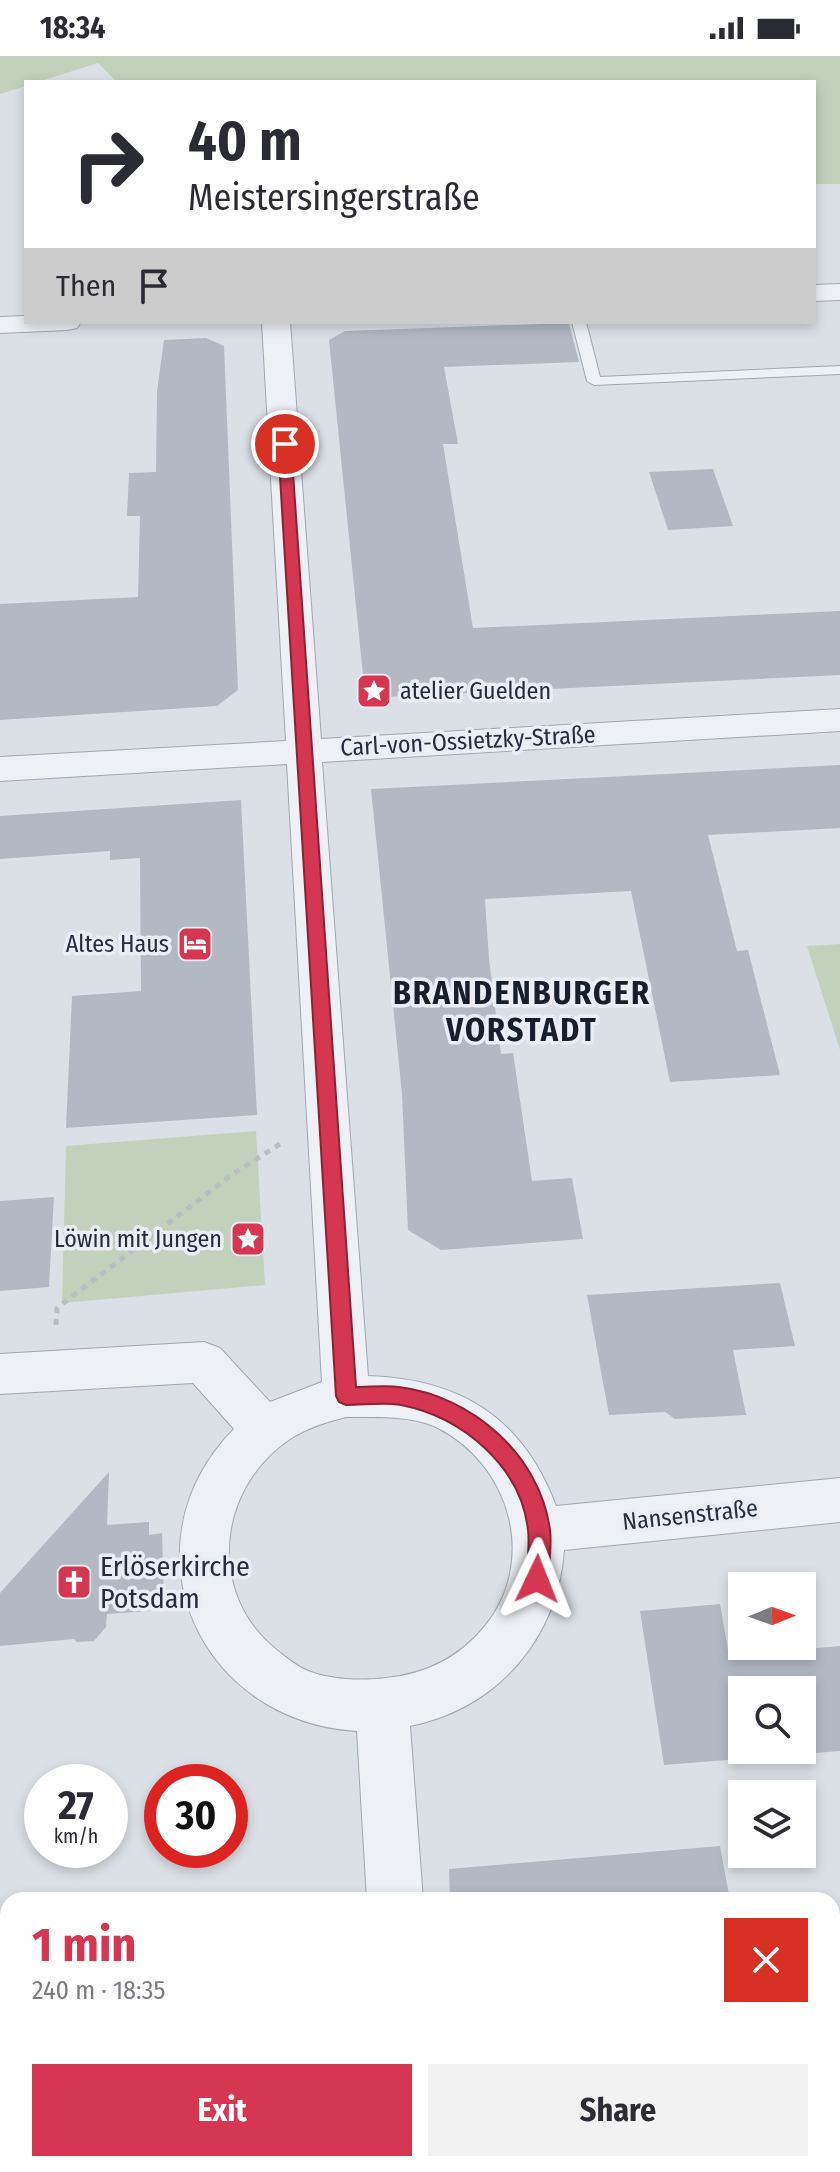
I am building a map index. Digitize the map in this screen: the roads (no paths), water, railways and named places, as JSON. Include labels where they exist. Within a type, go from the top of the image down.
[{"type":"street","points":[[816,293],[840,292]]},
{"type":"street","points":[[0,325],[24,324]]},
{"type":"street","points":[[276,324],[346,1396]]},
{"type":"street","name":"Carl-von-Ossietzky-Straße","points":[[0,769],[840,720]]},
{"type":"street","points":[[0,1374],[204,1362],[265,1430]]},
{"type":"street","points":[[346,1396],[400,1396],[450,1411],[493,1440],[524,1481],[539,1530],[537,1579],[519,1626],[483,1666],[436,1695],[382,1707],[326,1703],[276,1682],[236,1648],[211,1604],[201,1556],[209,1508],[231,1465],[265,1430],[304,1408],[346,1396]]},
{"type":"street","name":"Nansenstraße","points":[[539,1530],[840,1500]]},
{"type":"street","points":[[382,1707],[394,1892]]},
{"type":"lane","points":[[580,324],[594,381],[840,370]]},
{"type":"place","name":"atelier Guelden","points":[[374,691]]},
{"type":"place","name":"Altes Haus","points":[[195,944]]},
{"type":"place","name":"Löwin mit Jungen","points":[[248,1239]]},
{"type":"place","name":"Erlöserkirche Potsdam","points":[[74,1582]]},
{"type":"district","name":"BRANDENBURGER VORSTADT","points":[[522,1012]]}]
